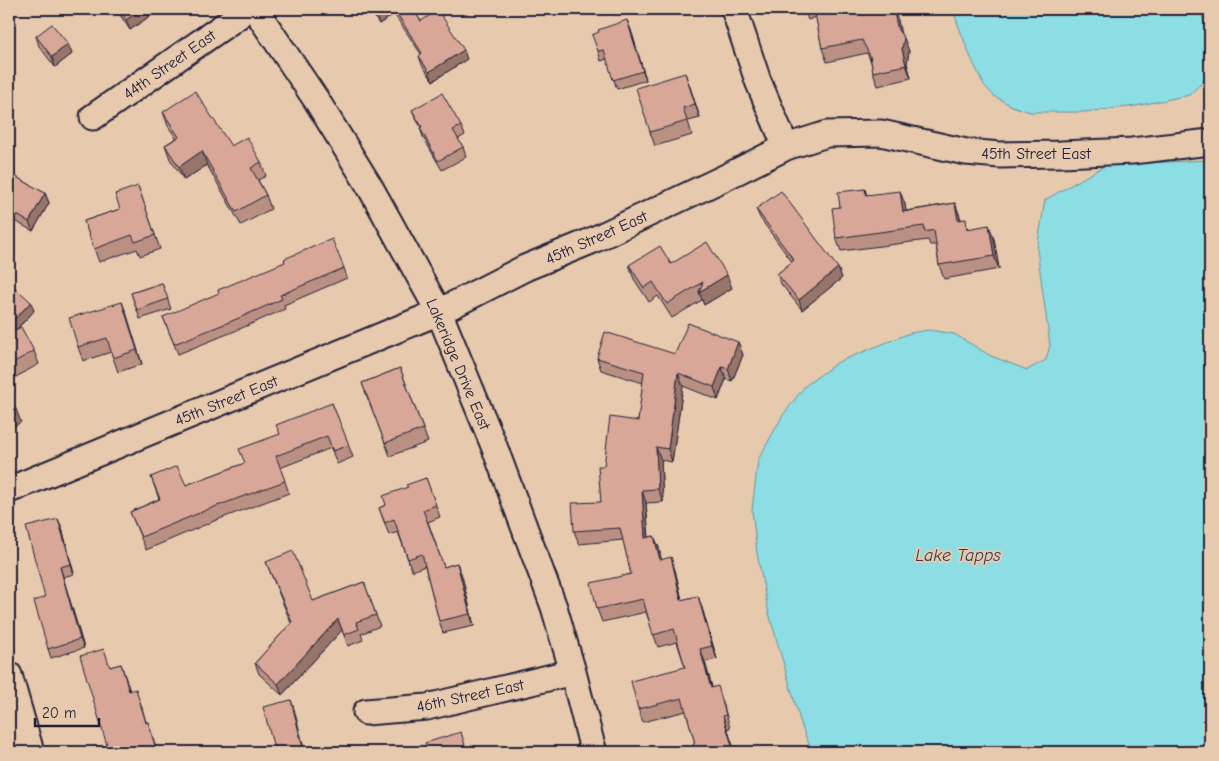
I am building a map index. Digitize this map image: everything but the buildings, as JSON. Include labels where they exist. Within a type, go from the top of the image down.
[{"type":"street","name":"44th Street East","points":[[94,116],[238,16],[243,9]]},
{"type":"street","name":"Lakeridge Drive East","points":[[255,9],[317,101],[370,187],[439,312],[494,446],[554,607],[594,752]]},
{"type":"street","points":[[734,9],[758,81],[786,147]]},
{"type":"street","name":"45th Street East","points":[[9,490],[439,312],[525,268],[591,241],[726,178],[786,147],[828,134],[881,133],[966,152],[1000,155],[1132,151],[1210,142]]},
{"type":"street","name":"46th Street East","points":[[366,712],[427,707],[573,672]]},
{"type":"street","points":[[9,676],[31,752]]},
{"type":"water","points":[[953,9],[1200,9],[1210,45],[1210,69],[1203,82],[1189,95],[1136,106],[1084,112],[1030,112],[1012,106],[994,96],[984,85],[971,58]]},
{"type":"water","name":"Lake Tapps","points":[[1210,160],[1210,752],[812,752],[802,727],[768,610],[757,553],[752,510],[758,460],[783,415],[805,386],[838,362],[910,333],[929,330],[954,334],[991,356],[1027,370],[1046,360],[1050,345],[1037,249],[1045,200],[1106,165]]}]
